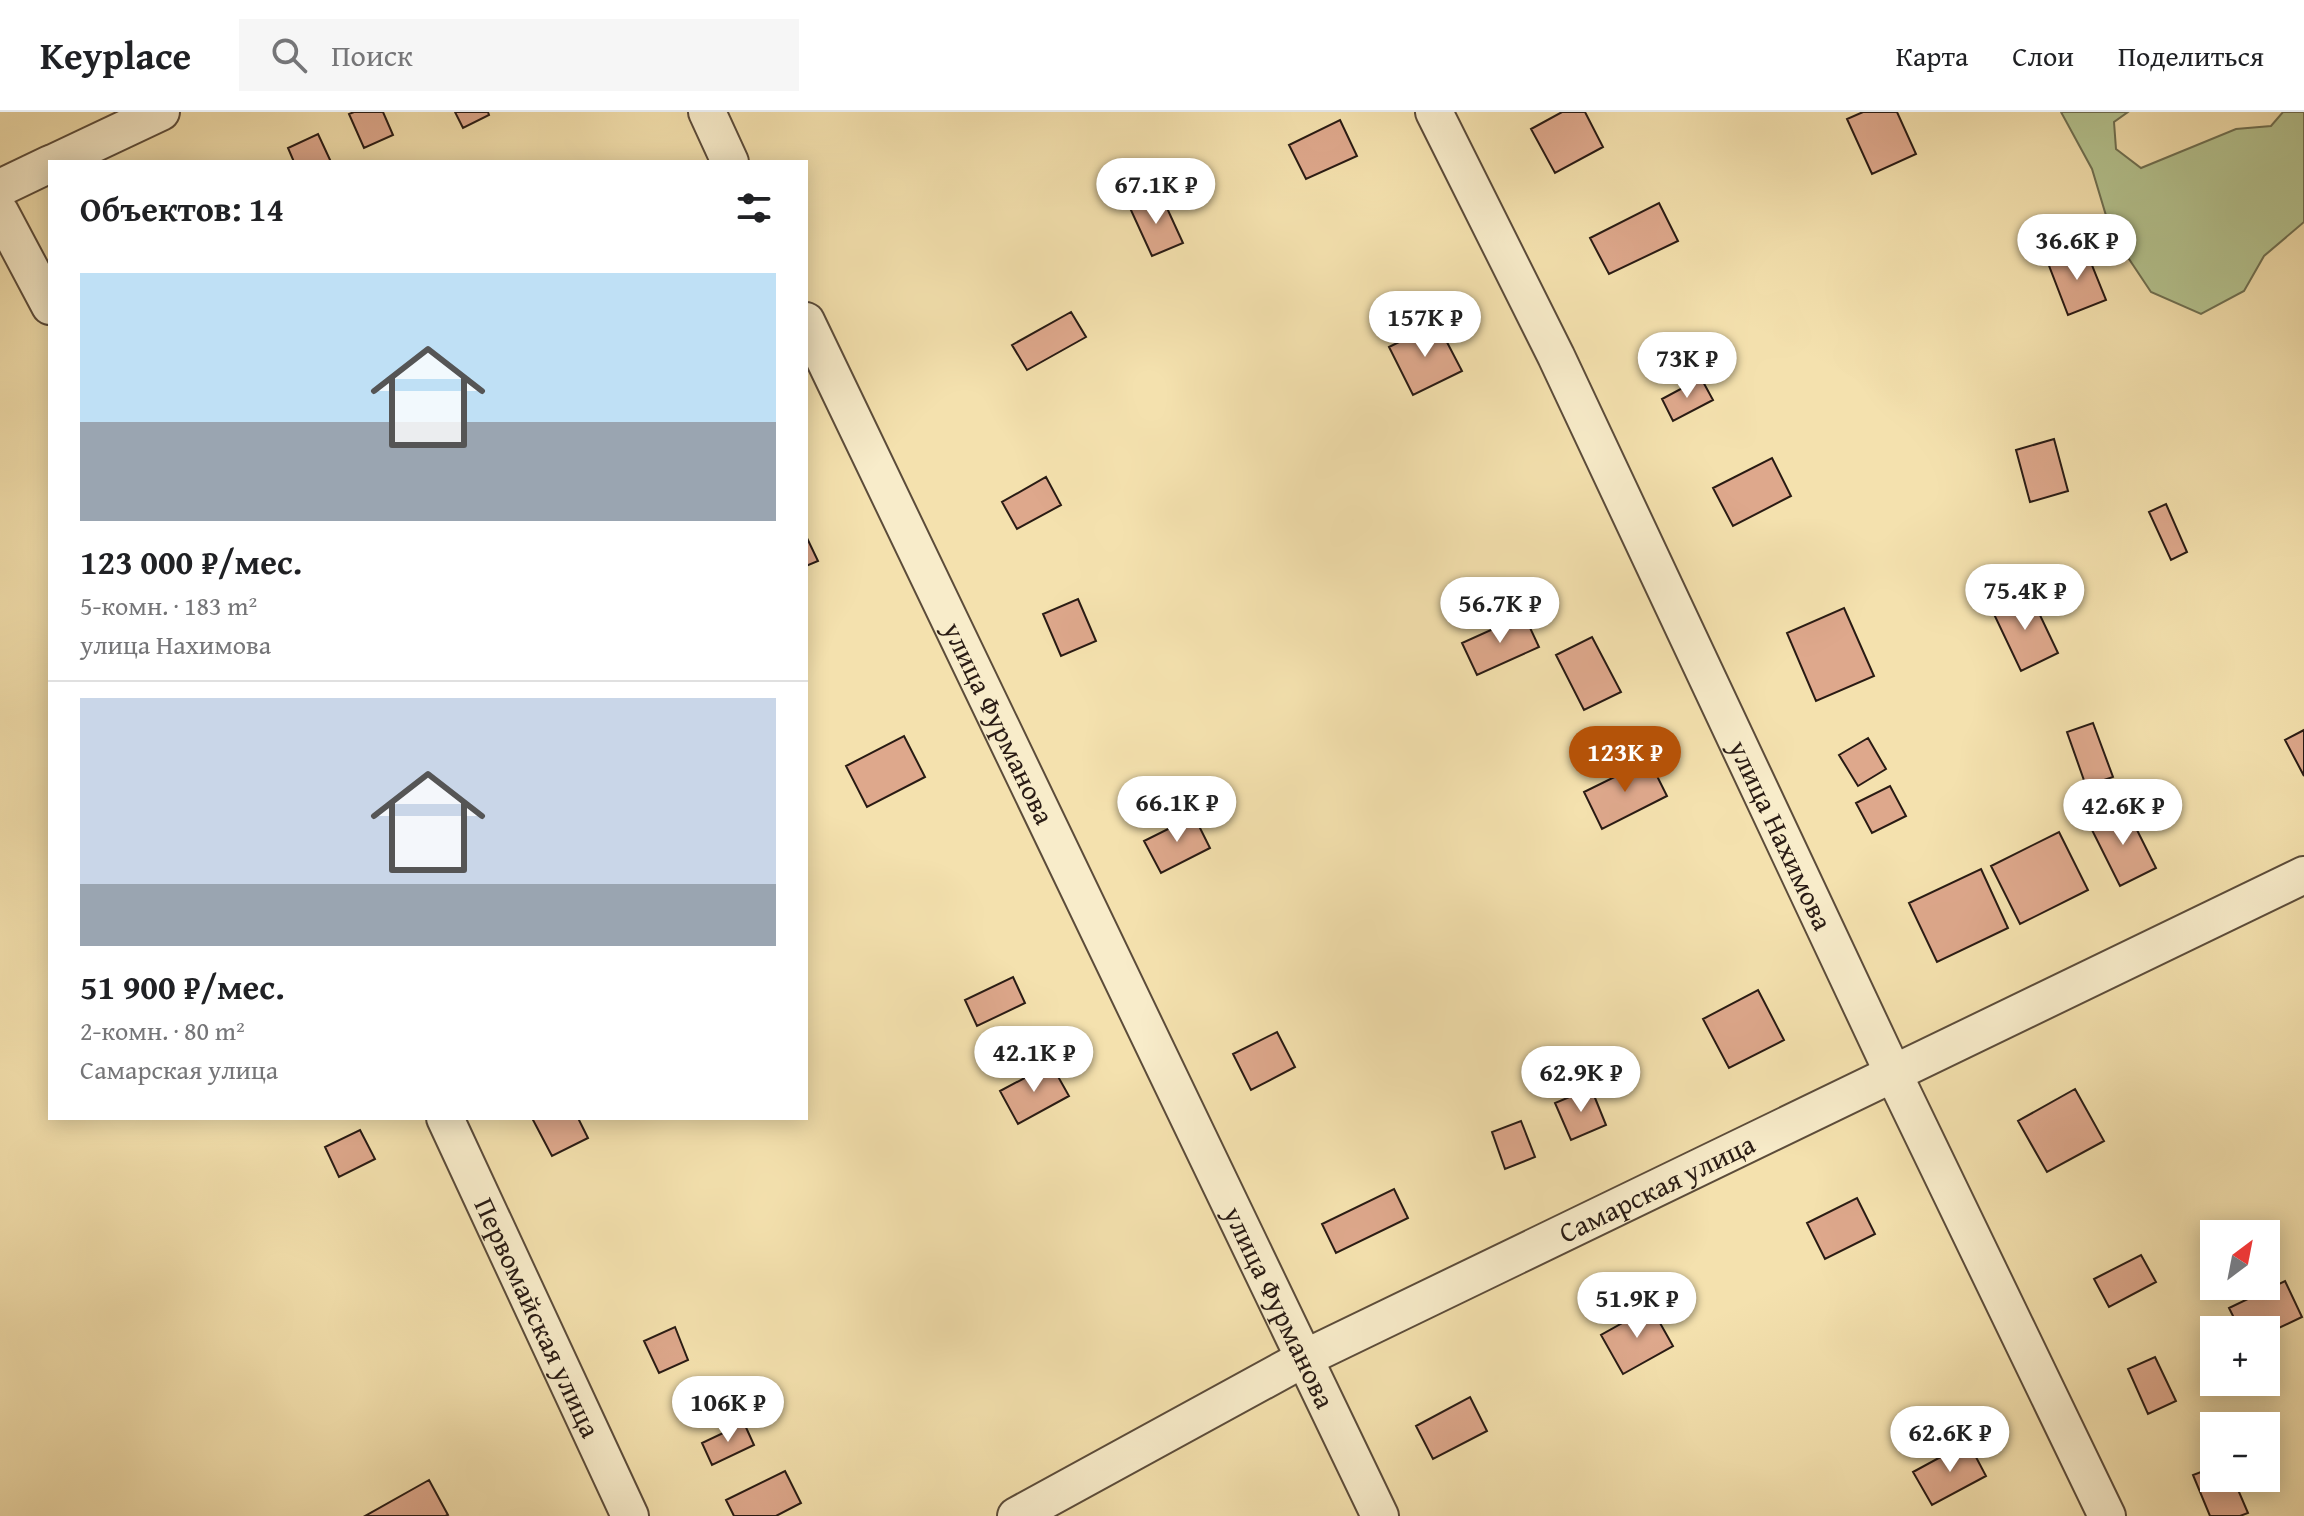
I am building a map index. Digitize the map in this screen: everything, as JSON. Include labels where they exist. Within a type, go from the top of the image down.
[{"type":"street","points":[[58,160],[161,112]]},
{"type":"street","points":[[707,112],[729,160]]},
{"type":"street","name":"улица Нахимова","points":[[1434,112],[1556,356],[1893,1073],[2107,1516]]},
{"type":"street","points":[[0,188],[48,165]]},
{"type":"street","points":[[0,212],[48,302]]},
{"type":"street","name":"улица Фурманова","points":[[808,325],[1380,1516]]},
{"type":"street","name":"Самарская улица","points":[[1016,1516],[1305,1358],[2304,875]]},
{"type":"street","name":"Первомайская улица","points":[[446,1120],[630,1516]]},
{"type":"green space","points":[[2061,112],[2128,112],[2114,122],[2116,149],[2141,168],[2236,129],[2271,126],[2283,112],[2304,112],[2304,222],[2264,256],[2244,291],[2201,314],[2151,292],[2111,232],[2092,169]]},
{"type":"building","points":[[383,112],[393,135],[364,148],[349,114]]},
{"type":"building","points":[[455,112],[488,112],[489,115],[463,128]]},
{"type":"building","points":[[1562,112],[1585,112],[1603,147],[1555,173],[1531,129]]},
{"type":"building","points":[[1863,112],[1897,112],[1916,154],[1872,174],[1847,119]]},
{"type":"building","points":[[1340,120],[1357,156],[1306,179],[1289,145]]},
{"type":"building","points":[[318,134],[330,160],[293,160],[288,148]]},
{"type":"building","points":[[1161,195],[1183,243],[1152,256],[1130,208]]},
{"type":"building","points":[[1659,203],[1678,241],[1609,274],[1590,238]]},
{"type":"building","points":[[2085,248],[2106,300],[2068,315],[2048,263]]},
{"type":"building","points":[[1071,312],[1086,337],[1027,370],[1012,345]]},
{"type":"building","points":[[1437,323],[1462,371],[1413,395],[1389,347]]},
{"type":"building","points":[[1701,378],[1713,400],[1673,421],[1662,399]]},
{"type":"building","points":[[2054,439],[2068,491],[2030,502],[2016,450]]},
{"type":"building","points":[[1772,458],[1791,496],[1733,526],[1713,488]]},
{"type":"building","points":[[1046,477],[1061,505],[1017,529],[1002,502]]},
{"type":"building","points":[[2166,504],[2187,552],[2171,560],[2149,512]]},
{"type":"building","points":[[808,540],[818,561],[808,565]]},
{"type":"building","points":[[2029,592],[2058,653],[2021,671],[1992,610]]},
{"type":"building","points":[[1078,599],[1096,641],[1061,656],[1043,614]]},
{"type":"building","points":[[1844,608],[1874,676],[1816,701],[1787,633]]},
{"type":"building","points":[[1524,615],[1539,647],[1477,675],[1462,643]]},
{"type":"building","points":[[1592,637],[1621,692],[1584,710],[1556,655]]},
{"type":"building","points":[[2093,723],[2113,777],[2086,786],[2067,732]]},
{"type":"building","points":[[2304,730],[2304,776],[2285,740]]},
{"type":"building","points":[[904,736],[925,777],[867,807],[846,766]]},
{"type":"building","points":[[1868,738],[1886,769],[1858,786],[1839,755]]},
{"type":"building","points":[[1649,760],[1667,796],[1602,829],[1584,792]]},
{"type":"building","points":[[1890,786],[1906,816],[1872,833],[1856,803]]},
{"type":"building","points":[[2126,808],[2156,868],[2120,886],[2090,826]]},
{"type":"building","points":[[1194,816],[1210,848],[1161,873],[1144,841]]},
{"type":"building","points":[[2059,832],[2088,890],[2020,924],[1991,866]]},
{"type":"building","points":[[1981,869],[2008,928],[1937,962],[1909,903]]},
{"type":"building","points":[[1013,977],[1025,1003],[977,1026],[965,1000]]},
{"type":"building","points":[[1758,990],[1784,1040],[1729,1068],[1703,1019]]},
{"type":"building","points":[[1277,1032],[1295,1067],[1251,1090],[1233,1054]]},
{"type":"building","points":[[1051,1064],[1069,1096],[1018,1124],[1000,1091]]},
{"type":"building","points":[[1591,1088],[1606,1125],[1571,1140],[1555,1103]]},
{"type":"building","points":[[2075,1089],[2104,1141],[2047,1172],[2018,1121]]},
{"type":"building","points":[[533,1120],[579,1120],[588,1138],[552,1156]]},
{"type":"building","points":[[1521,1121],[1535,1157],[1505,1169],[1492,1132]]},
{"type":"building","points":[[360,1130],[375,1159],[339,1177],[325,1147]]},
{"type":"building","points":[[1394,1189],[1408,1218],[1336,1253],[1322,1224]]},
{"type":"building","points":[[1857,1198],[1875,1234],[1825,1259],[1807,1223]]},
{"type":"building","points":[[2141,1255],[2156,1282],[2109,1307],[2094,1279]]},
{"type":"building","points":[[2285,1281],[2302,1317],[2280,1327],[2280,1316],[2233,1316],[2229,1308],[2246,1300],[2280,1300],[2280,1283]]},
{"type":"building","points":[[1651,1307],[1673,1346],[1623,1374],[1601,1335]]},
{"type":"building","points":[[675,1327],[688,1360],[659,1373],[644,1341]]},
{"type":"building","points":[[2155,1357],[2176,1401],[2148,1414],[2128,1369]]},
{"type":"building","points":[[1470,1397],[1487,1431],[1433,1459],[1416,1426]]},
{"type":"building","points":[[744,1423],[754,1445],[712,1465],[702,1443]]},
{"type":"building","points":[[1968,1442],[1986,1476],[1932,1505],[1913,1472]]},
{"type":"building","points":[[785,1471],[801,1503],[776,1516],[734,1516],[726,1500]]},
{"type":"building","points":[[2200,1472],[2200,1492],[2193,1475]]},
{"type":"building","points":[[429,1480],[448,1515],[365,1516]]},
{"type":"building","points":[[2200,1492],[2239,1492],[2248,1513],[2240,1516],[2210,1516]]}]
